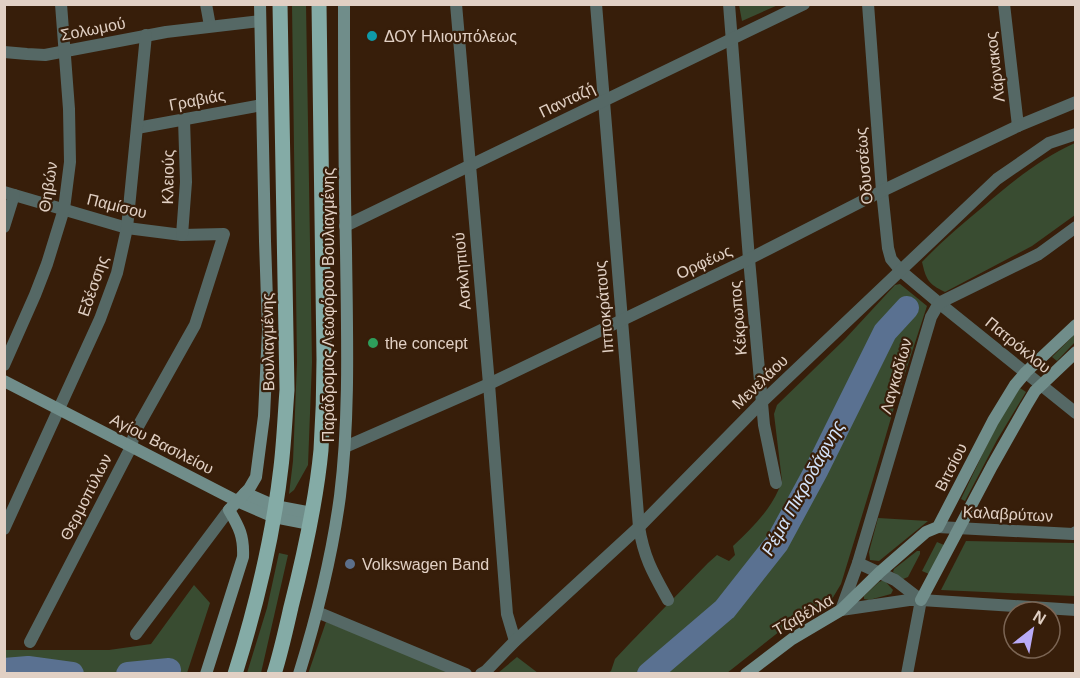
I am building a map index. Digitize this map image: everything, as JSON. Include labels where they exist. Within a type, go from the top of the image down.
[{"type":"main road","name":"Βουλιαγμένης","points":[[235,674],[252,615],[274,512],[285,430],[287,390],[280,4]]},
{"type":"main road","points":[[274,674],[298,583],[311,519],[321,449],[324,394],[319,4]]},
{"type":"street","name":"Θηβών","points":[[4,364],[44,274],[64,209],[70,162],[69,109],[61,4]]},
{"type":"street","points":[[206,4],[210,26]]},
{"type":"street","points":[[136,634],[252,484],[257,471],[264,416],[268,330],[260,4]]},
{"type":"street","name":"Παράδρομος Λεωφόρου Βουλιαγμένης","points":[[299,674],[317,612],[333,536],[345,447],[347,359],[344,4]]},
{"type":"street","name":"Ασκληπιού","points":[[456,4],[507,614],[515,641]]},
{"type":"street","name":"Ιπποκράτους","points":[[596,4],[639,527],[642,547],[668,600]]},
{"type":"street","name":"Κέκρωπος","points":[[729,4],[764,425],[776,483]]},
{"type":"street","name":"Πανταζή","points":[[345,226],[804,4]]},
{"type":"street","name":"Οδυσσέως","points":[[868,4],[888,248],[891,259],[901,271],[939,303]]},
{"type":"street","name":"Λάρνακος","points":[[1004,4],[1018,126]]},
{"type":"street","name":"Σολωμού","points":[[4,52],[45,55],[146,35],[260,21]]},
{"type":"street","name":"Εδέσσης","points":[[4,529],[100,319],[117,273],[127,228],[146,35]]},
{"type":"street","name":"Ορφέως","points":[[345,447],[489,384],[749,259],[882,191],[1018,126],[1076,102]]},
{"type":"street","name":"Γραβιάς","points":[[137,128],[262,105]]},
{"type":"street","name":"Κλειούς","points":[[182,235],[186,182],[184,119]]},
{"type":"street","name":"Μενελάου","points":[[481,674],[639,527],[762,402],[997,179],[1049,143],[1076,134]]},
{"type":"street","points":[[4,227],[9,193]]},
{"type":"street","name":"Παμίσου","points":[[9,193],[127,228],[182,235],[224,234]]},
{"type":"street","points":[[939,303],[1039,254],[1076,228]]},
{"type":"street","name":"Θερμοπύλων","points":[[30,642],[129,451],[136,430],[195,325],[224,234]]},
{"type":"street","name":"Πατρόκλου","points":[[939,303],[1076,413]]},
{"type":"street","name":"Λαγκαδίων","points":[[841,610],[858,562],[931,318],[939,303]]},
{"type":"street","name":"Βιτσίου","points":[[841,610],[926,532],[938,527],[993,421],[1015,385],[1076,325]]},
{"type":"street","points":[[907,674],[921,600],[992,466],[1035,391],[1076,352]]},
{"type":"street","name":"Αγίου Βασιλείου","points":[[4,381],[237,502],[311,519]]},
{"type":"street","points":[[206,674],[243,557],[237,502]]},
{"type":"street","name":"Καλαβρύτων","points":[[938,527],[1073,534],[1076,532]]},
{"type":"street","points":[[858,562],[895,580],[921,600]]},
{"type":"street","name":"Τζαβέλλα","points":[[746,674],[792,639],[841,610],[921,600],[1076,610]]},
{"type":"street","points":[[317,612],[466,674]]},
{"type":"green space","points":[[306,4],[312,362],[308,465],[294,490],[289,494],[293,461],[297,362],[292,5]]},
{"type":"green space","points":[[739,4],[778,5],[742,21]]},
{"type":"green space","points":[[1075,143],[1075,215],[1032,246],[945,292],[931,283],[922,262],[937,247],[1016,179],[1050,156]]},
{"type":"green space","points":[[900,284],[927,306],[841,584],[832,599],[780,631],[727,673],[606,674],[611,671],[615,659],[708,563],[717,555],[729,561],[735,555],[733,546],[768,508],[782,481],[774,414],[777,405],[845,339],[895,285]]},
{"type":"green space","points":[[1075,334],[1075,342],[1057,361],[1052,357]]},
{"type":"green space","points":[[1020,388],[1026,392],[997,440],[965,501],[961,499],[999,420]]},
{"type":"green space","points":[[878,518],[928,521],[879,561],[870,560],[869,552]]},
{"type":"green space","points":[[966,541],[1075,543],[1075,596],[941,590]]},
{"type":"green space","points":[[937,542],[944,545],[929,574],[922,571]]},
{"type":"green space","points":[[920,551],[920,554],[908,577],[903,579],[893,572],[894,569]]},
{"type":"green space","points":[[279,553],[288,555],[261,673],[247,673],[267,608]]},
{"type":"green space","points":[[884,580],[893,590],[891,594],[869,600],[864,599],[864,596]]},
{"type":"green space","points":[[194,585],[210,603],[187,673],[5,673],[5,650],[109,650],[151,644]]},
{"type":"green space","points":[[326,622],[459,674],[308,674]]},
{"type":"green space","points":[[517,657],[538,673],[498,673]]},
{"type":"waterway","name":"Ρέμα Πικροδάφνης","points":[[649,674],[725,609],[777,543],[817,469],[885,332],[907,308]]},
{"type":"waterway","name":"Ρέμα Πικροδάφνης","points":[[4,670],[28,668],[72,674]]},
{"type":"waterway","name":"Ρέμα Πικροδάφνης","points":[[128,674],[169,670]]},
{"type":"place","name":"ΔΟΥ Ηλιουπόλεως","points":[[372,36]]},
{"type":"place","name":"the concept","points":[[373,343]]},
{"type":"place","name":"Volkswagen Band","points":[[350,564]]}]
